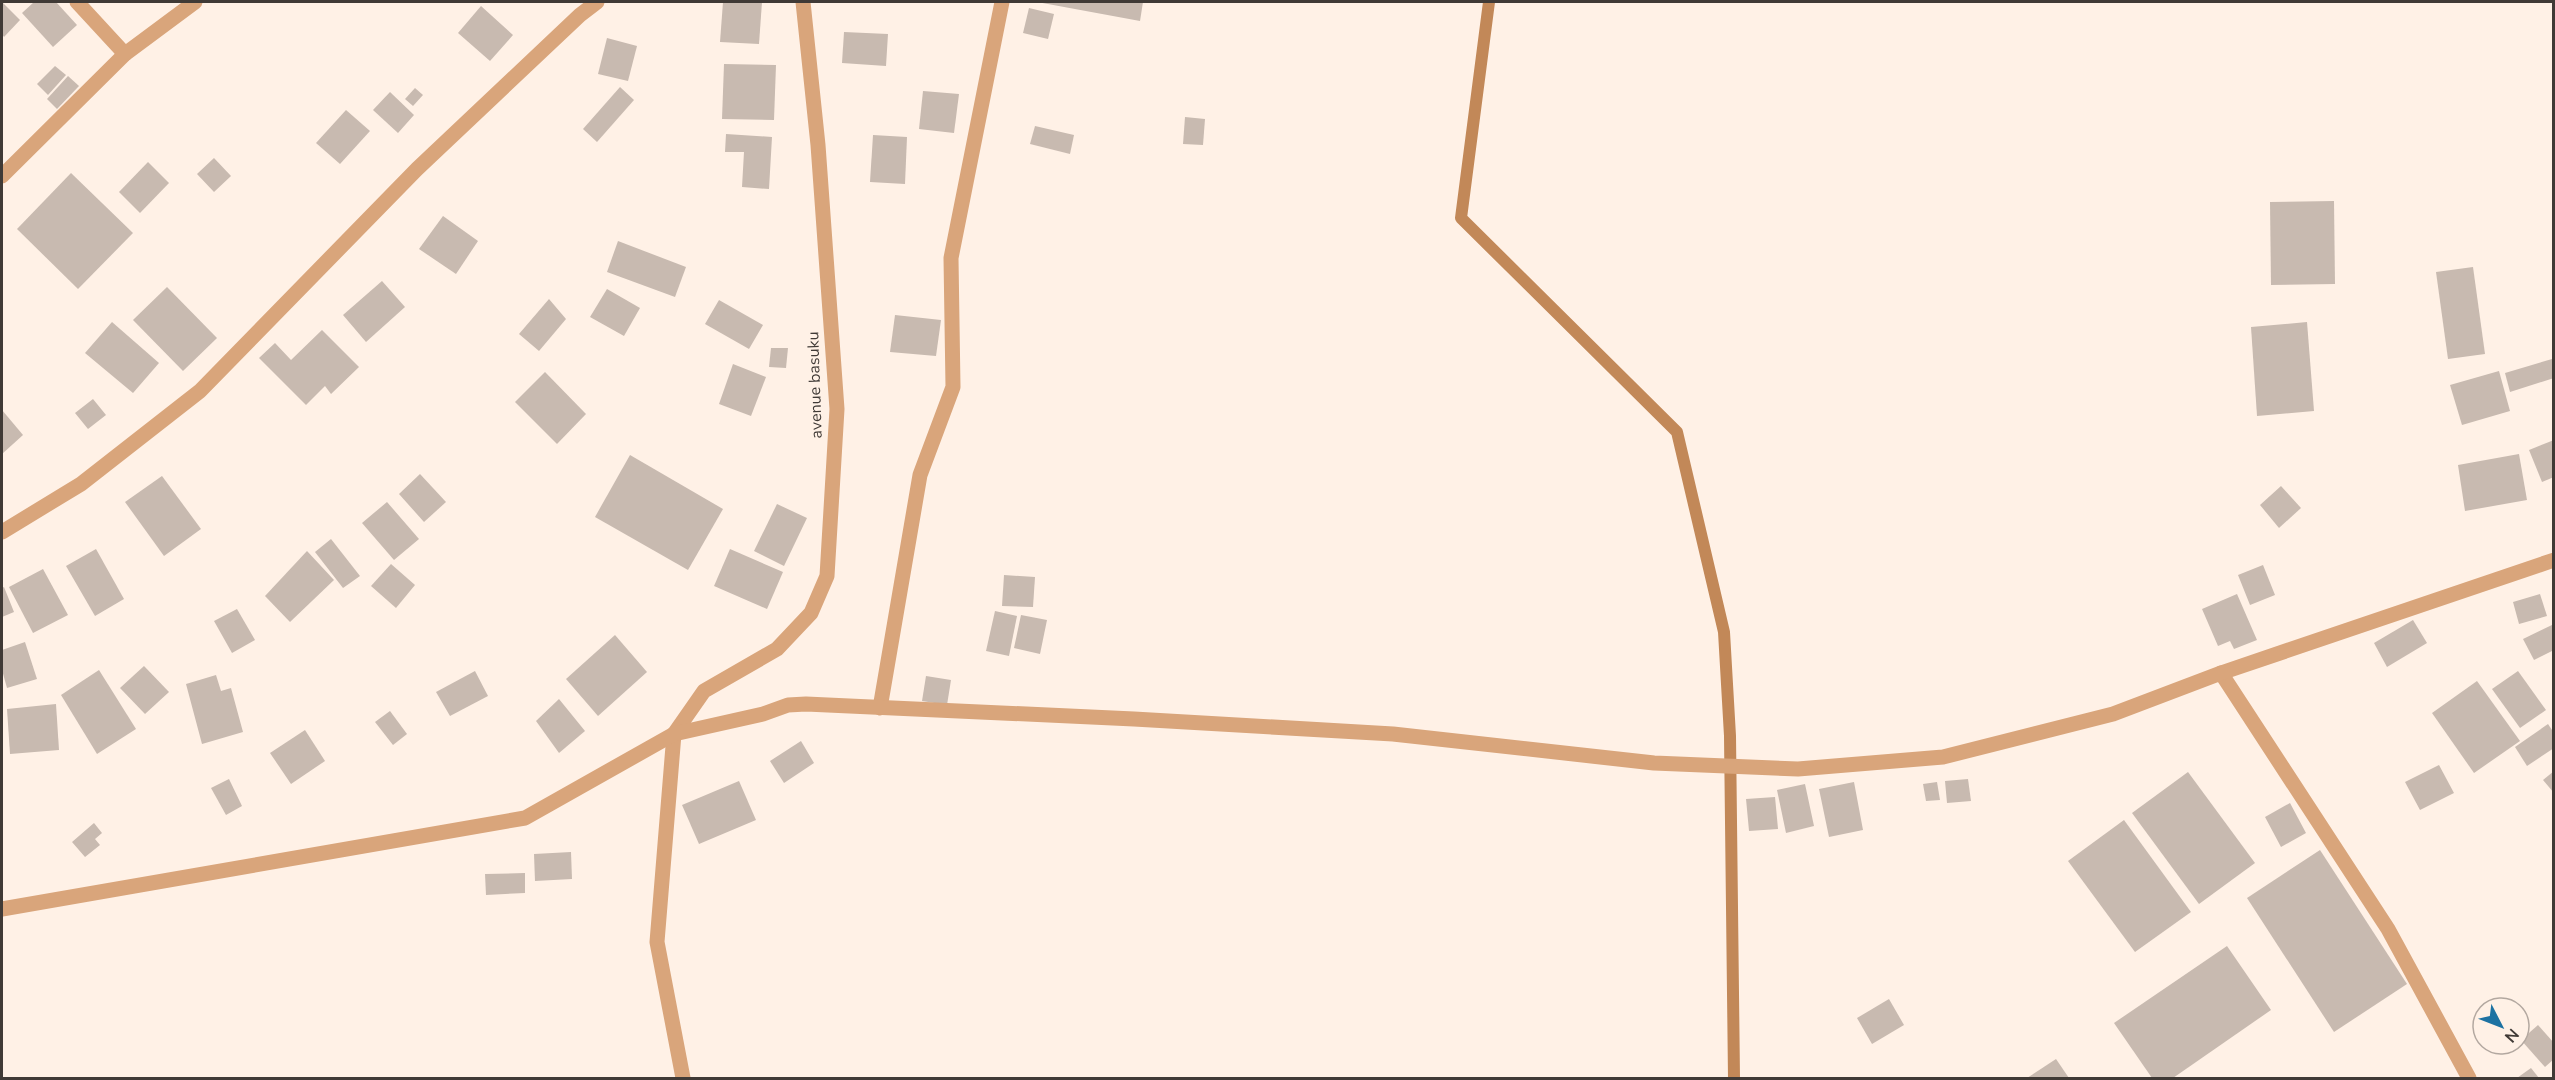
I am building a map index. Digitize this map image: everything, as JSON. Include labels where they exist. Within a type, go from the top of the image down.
[{"type":"street","points":[[77,2],[125,54]]},
{"type":"street","points":[[2,176],[125,54],[195,2]]},
{"type":"street","points":[[2,532],[81,484],[200,392],[417,169],[580,15],[597,2]]},
{"type":"street","name":"avenue basuku","points":[[674,734],[704,690],[777,649],[811,613],[827,576],[837,409],[818,145],[803,2]]},
{"type":"street","points":[[880,708],[920,475],[954,387],[951,258],[1002,2]]},
{"type":"street","points":[[2,909],[525,818],[674,734],[763,714],[788,705],[1134,719],[1393,734],[1654,763],[1798,769],[1953,755],[2113,714],[2221,674],[2553,560]]},
{"type":"street","points":[[2221,674],[2388,929],[2469,1078]]},
{"type":"street","points":[[674,734],[657,942],[683,1078]]},
{"type":"building","points":[[2,2],[20,20],[4,37],[2,34]]},
{"type":"building","points":[[34,2],[56,2],[77,25],[53,47],[22,13]]},
{"type":"building","points":[[723,2],[762,2],[759,44],[720,42]]},
{"type":"building","points":[[1037,2],[1143,2],[1140,21]]},
{"type":"building","points":[[481,6],[513,35],[490,61],[458,33]]},
{"type":"building","points":[[1029,8],[1054,14],[1048,39],[1023,33]]},
{"type":"building","points":[[844,32],[888,34],[886,66],[842,63]]},
{"type":"building","points":[[607,38],[637,46],[628,81],[598,74]]},
{"type":"building","points":[[724,64],[776,65],[774,120],[722,119]]},
{"type":"building","points":[[55,66],[66,75],[48,95],[37,84]]},
{"type":"building","points":[[68,76],[79,86],[57,109],[47,99]]},
{"type":"building","points":[[620,87],[634,100],[597,142],[583,129]]},
{"type":"building","points":[[415,88],[423,95],[413,106],[405,99]]},
{"type":"building","points":[[923,91],[959,94],[954,133],[919,129]]},
{"type":"building","points":[[390,92],[414,115],[398,133],[373,110]]},
{"type":"building","points":[[346,110],[370,131],[340,164],[316,143]]},
{"type":"building","points":[[1185,117],[1205,119],[1203,145],[1183,144]]},
{"type":"building","points":[[1035,126],[1074,135],[1070,154],[1030,144]]},
{"type":"building","points":[[726,134],[772,137],[769,189],[742,187],[744,152],[725,152]]},
{"type":"building","points":[[873,135],[907,137],[905,184],[870,182]]},
{"type":"building","points":[[214,158],[231,176],[214,192],[197,174]]},
{"type":"building","points":[[148,162],[169,183],[140,213],[119,192]]},
{"type":"building","points":[[71,173],[133,233],[78,289],[17,229]]},
{"type":"building","points":[[2334,201],[2335,284],[2271,285],[2270,202]]},
{"type":"building","points":[[443,216],[478,241],[456,274],[419,249]]},
{"type":"building","points":[[618,241],[686,267],[675,297],[607,272]]},
{"type":"building","points":[[2473,267],[2485,354],[2448,359],[2436,272]]},
{"type":"building","points":[[382,281],[405,307],[366,342],[343,315]]},
{"type":"building","points":[[167,287],[217,338],[183,371],[133,320]]},
{"type":"building","points":[[607,289],[640,308],[624,336],[590,317]]},
{"type":"building","points":[[549,299],[566,319],[539,351],[519,334]]},
{"type":"building","points":[[719,300],[763,325],[749,349],[705,324]]},
{"type":"building","points":[[895,315],[941,320],[936,356],[890,352]]},
{"type":"building","points":[[112,322],[159,363],[133,393],[85,353]]},
{"type":"building","points":[[2307,322],[2314,411],[2257,416],[2251,327]]},
{"type":"building","points":[[322,330],[359,367],[331,394],[325,386],[306,405],[259,358],[275,343],[291,360]]},
{"type":"building","points":[[771,348],[788,348],[786,368],[769,367]]},
{"type":"building","points":[[2552,359],[2554,378],[2510,392],[2505,373]]},
{"type":"building","points":[[733,364],[766,377],[751,416],[719,404]]},
{"type":"building","points":[[2499,371],[2510,411],[2462,425],[2450,385]]},
{"type":"building","points":[[545,372],[586,414],[557,444],[515,402]]},
{"type":"building","points":[[93,399],[106,415],[88,429],[75,413]]},
{"type":"building","points":[[2,410],[23,435],[2,454]]},
{"type":"building","points":[[2554,440],[2554,477],[2542,482],[2529,450]]},
{"type":"building","points":[[2519,454],[2527,500],[2465,511],[2458,465]]},
{"type":"building","points":[[630,455],[723,509],[688,570],[595,517]]},
{"type":"building","points":[[420,474],[446,502],[424,522],[399,494]]},
{"type":"building","points":[[162,476],[201,529],[164,556],[125,502]]},
{"type":"building","points":[[2281,486],[2301,508],[2279,528],[2260,505]]},
{"type":"building","points":[[387,502],[419,539],[394,560],[362,523]]},
{"type":"building","points":[[777,504],[807,518],[784,566],[754,551]]},
{"type":"building","points":[[331,539],[360,576],[343,588],[315,552]]},
{"type":"building","points":[[96,549],[124,599],[95,616],[66,566]]},
{"type":"building","points":[[730,549],[783,572],[767,609],[714,586]]},
{"type":"building","points":[[307,551],[334,580],[290,622],[265,596]]},
{"type":"building","points":[[391,564],[415,585],[396,608],[371,586]]},
{"type":"building","points":[[2263,565],[2275,595],[2250,605],[2238,575]]},
{"type":"building","points":[[43,569],[68,615],[33,633],[9,587]]},
{"type":"building","points":[[1004,575],[1035,577],[1033,607],[1002,606]]},
{"type":"building","points":[[4,587],[14,612],[2,617],[2,588]]},
{"type":"building","points":[[2237,594],[2257,640],[2234,649],[2230,641],[2218,646],[2202,609]]},
{"type":"building","points":[[2540,594],[2547,616],[2519,624],[2513,602]]},
{"type":"building","points":[[237,609],[255,640],[232,653],[214,621]]},
{"type":"building","points":[[995,611],[1017,616],[1009,656],[986,651]]},
{"type":"building","points":[[1021,615],[1047,620],[1040,654],[1014,648]]},
{"type":"building","points":[[2413,620],[2427,643],[2387,667],[2374,643]]},
{"type":"building","points":[[2554,624],[2554,650],[2534,660],[2523,639]]},
{"type":"building","points":[[615,635],[647,672],[598,716],[566,679]]},
{"type":"building","points":[[25,642],[37,679],[7,688],[2,670],[2,650]]},
{"type":"building","points":[[144,666],[169,692],[145,714],[120,688]]},
{"type":"building","points":[[99,670],[136,729],[97,754],[61,695]]},
{"type":"building","points":[[475,671],[488,696],[450,716],[436,692]]},
{"type":"building","points":[[2518,671],[2546,710],[2520,728],[2492,689]]},
{"type":"building","points":[[216,675],[221,691],[231,688],[243,732],[202,744],[186,684]]},
{"type":"building","points":[[926,676],[951,680],[947,705],[922,701]]},
{"type":"building","points":[[2477,681],[2520,741],[2474,773],[2432,713]]},
{"type":"building","points":[[559,699],[585,731],[559,753],[536,721]]},
{"type":"building","points":[[56,704],[59,750],[10,754],[7,709]]},
{"type":"building","points":[[390,711],[407,734],[393,745],[375,722]]},
{"type":"building","points":[[2548,724],[2554,733],[2554,748],[2527,766],[2515,747]]},
{"type":"building","points":[[305,730],[325,761],[291,784],[270,753]]},
{"type":"building","points":[[801,741],[814,763],[784,783],[770,761]]},
{"type":"building","points":[[2439,765],[2454,793],[2420,810],[2405,782]]},
{"type":"building","points":[[2554,771],[2554,793],[2543,780]]},
{"type":"building","points":[[2188,772],[2255,863],[2199,904],[2132,813]]},
{"type":"building","points":[[229,779],[242,806],[226,815],[211,788]]},
{"type":"building","points":[[1968,779],[1971,801],[1947,803],[1945,781]]},
{"type":"building","points":[[739,781],[756,820],[699,844],[682,805]]},
{"type":"building","points":[[1854,782],[1863,830],[1829,837],[1819,789]]},
{"type":"building","points":[[1937,782],[1940,800],[1926,801],[1923,784]]},
{"type":"building","points":[[1805,784],[1814,826],[1786,833],[1777,790]]},
{"type":"building","points":[[1775,797],[1778,829],[1749,831],[1746,799]]},
{"type":"building","points":[[2290,803],[2306,833],[2281,847],[2265,817]]},
{"type":"building","points":[[2124,820],[2191,912],[2135,952],[2068,861]]},
{"type":"building","points":[[94,823],[102,833],[95,839],[100,845],[85,857],[72,842]]},
{"type":"building","points":[[2320,850],[2407,984],[2334,1032],[2247,898]]},
{"type":"building","points":[[571,852],[572,879],[535,881],[534,854]]},
{"type":"building","points":[[525,873],[525,893],[486,895],[485,874]]},
{"type":"building","points":[[2227,946],[2271,1010],[2173,1078],[2152,1078],[2114,1023]]},
{"type":"building","points":[[1889,999],[1904,1025],[1872,1044],[1857,1018]]},
{"type":"building","points":[[2538,1025],[2554,1043],[2554,1059],[2545,1067],[2531,1051],[2531,1031]]},
{"type":"building","points":[[2056,1059],[2069,1078],[2027,1078]]},
{"type":"building","points":[[2531,1068],[2539,1078],[2517,1078]]},
{"type":"waterway","points":[[1489,2],[1461,218],[1677,432],[1724,632],[1730,736],[1734,1078]]}]
